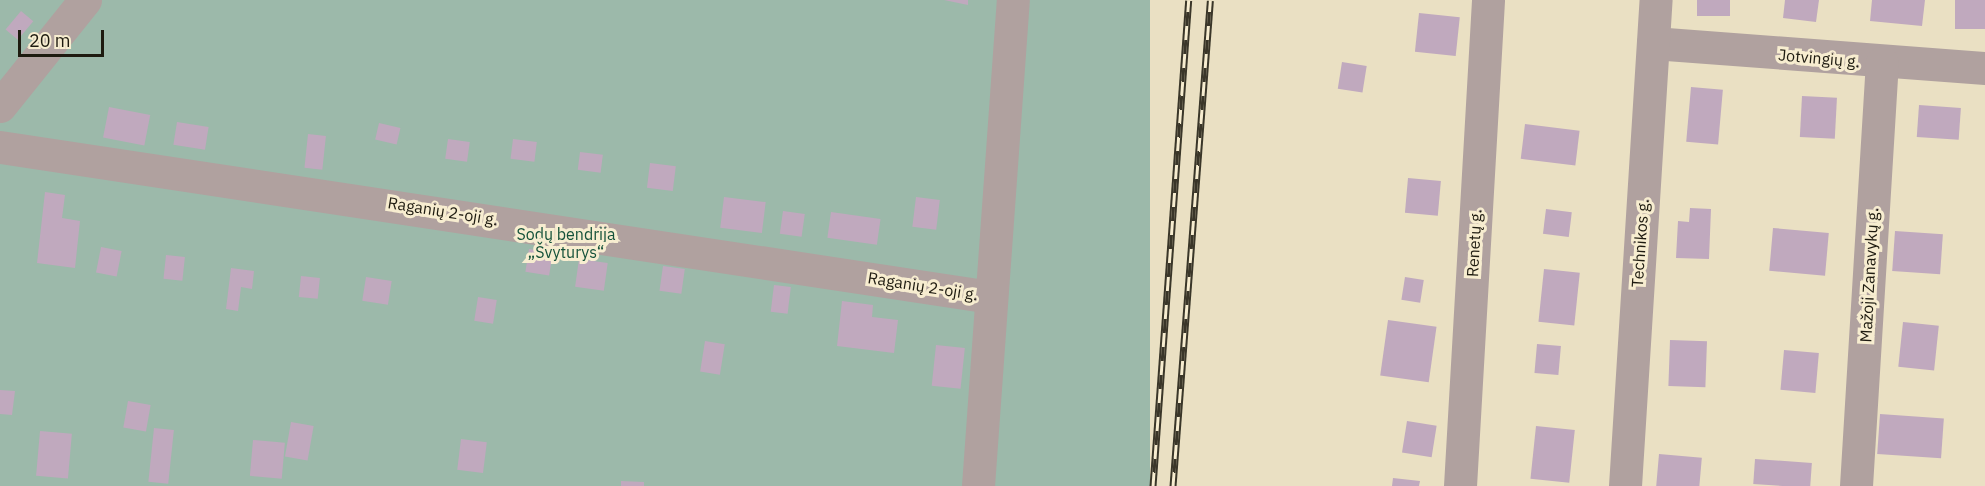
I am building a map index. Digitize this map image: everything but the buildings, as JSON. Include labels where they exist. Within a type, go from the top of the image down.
[{"type":"street","points":[[0,106],[85,0]]},
{"type":"street","points":[[978,486],[1013,0]]},
{"type":"street","name":"Renetų g.","points":[[1460,486],[1488,0]]},
{"type":"street","name":"Technikos g.","points":[[1625,486],[1656,0]]},
{"type":"street","name":"Jotvingių g.","points":[[1653,43],[1882,63],[1985,68]]},
{"type":"street","name":"Mažoji Zanavykų g.","points":[[1856,486],[1882,63]]},
{"type":"street","name":"Raganių 2-oji g.","points":[[0,147],[991,297]]},
{"type":"green space","name":"Sodų bendrija „Švyturys“","points":[[0,0],[1150,0],[1150,486],[0,486]]},
{"type":"railway","points":[[1153,486],[1189,0]]},
{"type":"railway","points":[[1173,486],[1210,0]]}]
